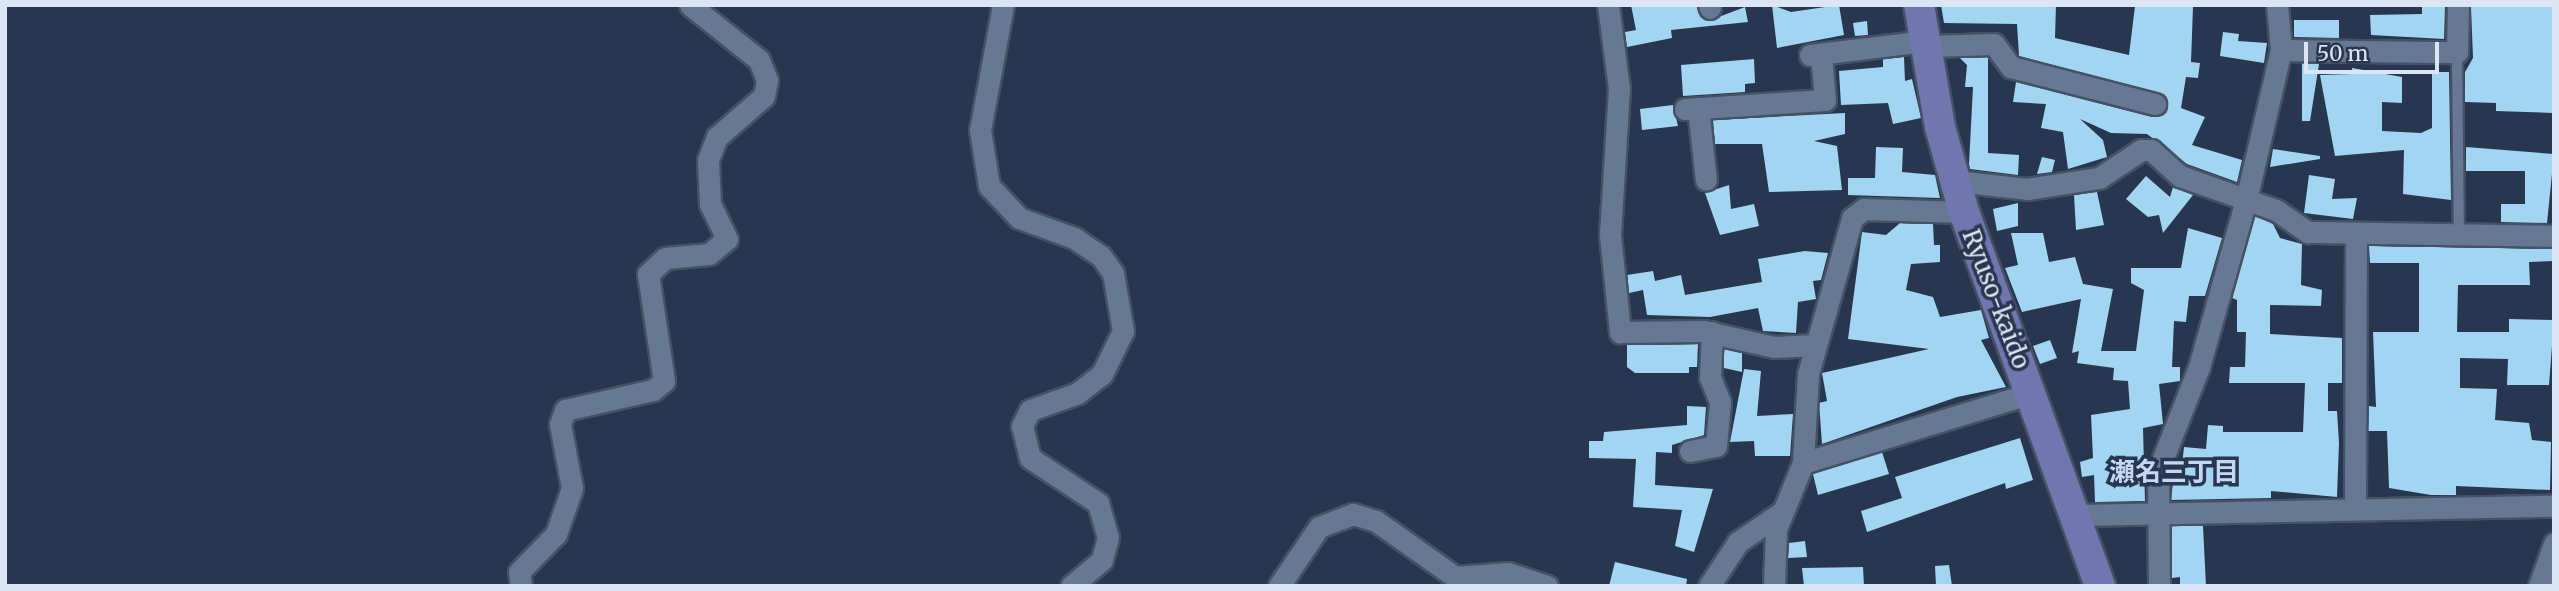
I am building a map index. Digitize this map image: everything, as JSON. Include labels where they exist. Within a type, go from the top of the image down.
[{"type":"main road","name":"Ryuso-kaido","points":[[1919,5],[1964,212],[2032,393],[2099,586]]},
{"type":"street","points":[[521,586],[519,572],[556,534],[572,488],[561,424],[565,410],[653,390],[664,381],[648,274],[665,258],[709,254],[727,239],[710,204],[708,160],[717,137],[764,96],[767,80],[759,60],[690,5]]},
{"type":"street","points":[[1003,5],[980,130],[989,186],[1018,218],[1074,238],[1101,256],[1112,273],[1123,331],[1102,374],[1079,393],[1030,410],[1022,426],[1030,458],[1098,503],[1108,537],[1102,560],[1071,586]]},
{"type":"street","points":[[1608,5],[1619,88],[1610,235],[1620,332],[1713,332],[1774,347],[1816,345]]},
{"type":"street","points":[[2159,586],[2156,510],[2158,471],[2199,367],[2246,201],[2281,50],[2277,5]]},
{"type":"street","points":[[2281,50],[2457,52],[2458,5]]},
{"type":"street","points":[[1706,180],[1691,108],[1825,100],[1814,55],[1926,43],[1994,44],[2011,67],[2155,104]]},
{"type":"street","points":[[1956,181],[2027,189],[2099,178],[2141,150],[2151,150],[2180,176],[2276,210],[2308,232],[2554,236]]},
{"type":"street","points":[[1774,586],[1776,529],[1803,463],[1808,374],[1852,218],[1864,209],[1964,212]]},
{"type":"street","points":[[2355,508],[2356,233]]},
{"type":"street","points":[[1690,451],[1716,446],[1720,402],[1710,377],[1713,332]]},
{"type":"street","points":[[1803,463],[2032,393]]},
{"type":"street","points":[[2076,515],[2156,510],[2554,506]]},
{"type":"street","points":[[1709,586],[1738,542],[1786,508]]},
{"type":"street","points":[[1279,586],[1319,527],[1353,514],[1376,521],[1455,577],[1508,573],[1547,586]]},
{"type":"street","points":[[2539,586],[2554,544]]},
{"type":"lane","points":[[2457,52],[2459,235]]},
{"type":"building","points":[[1631,5],[1696,5],[1708,21],[1745,7],[1748,22],[1671,30],[1672,38],[1627,47],[1625,32],[1636,30]]},
{"type":"building","points":[[1772,5],[1791,12],[1839,5],[1844,35],[1777,48]]},
{"type":"building","points":[[1941,5],[2056,5],[2055,38],[2129,55],[2135,6],[2193,7],[2191,62],[2200,63],[2198,78],[2186,77],[2181,108],[2205,117],[2192,145],[2242,160],[2237,182],[2187,164],[2147,134],[2111,133],[2080,119],[2103,140],[2107,157],[2068,169],[2063,132],[2041,128],[2046,104],[2013,102],[2016,82],[2152,117],[2167,108],[2165,95],[2019,56],[2017,24],[1944,23]]},
{"type":"building","points":[[2422,6],[2445,7],[2444,39],[2371,35],[2370,15],[2422,14]]},
{"type":"building","points":[[2471,7],[2554,7],[2554,113],[2496,111],[2496,103],[2465,102],[2465,72],[2473,58]]},
{"type":"building","points":[[2294,20],[2339,20],[2339,38],[2294,37]]},
{"type":"building","points":[[1867,21],[1868,35],[1855,36],[1853,23]]},
{"type":"building","points":[[2223,32],[2239,34],[2238,41],[2267,43],[2264,63],[2220,56]]},
{"type":"building","points":[[1904,57],[1905,81],[1912,79],[1921,118],[1893,124],[1888,103],[1841,105],[1839,71],[1883,67],[1883,59]]},
{"type":"building","points":[[1988,57],[1988,153],[2019,155],[2018,175],[1970,169],[1973,87],[1965,87],[1967,65],[1960,58]]},
{"type":"building","points":[[1754,59],[1755,83],[1745,84],[1745,92],[1683,96],[1681,65]]},
{"type":"building","points":[[2302,63],[2319,64],[2310,121],[2302,121]]},
{"type":"building","points":[[2352,68],[2402,77],[2402,103],[2382,102],[2382,131],[2421,133],[2432,128],[2432,72],[2449,72],[2451,200],[2403,194],[2404,150],[2335,156],[2320,75],[2352,74]]},
{"type":"building","points":[[1673,105],[1678,126],[1642,130],[1640,109]]},
{"type":"building","points":[[1845,113],[1845,134],[1814,141],[1837,146],[1842,190],[1769,192],[1762,144],[1715,144],[1713,120]]},
{"type":"building","points":[[1876,147],[1903,148],[1902,172],[1935,175],[1940,198],[1848,195],[1848,178],[1875,178]]},
{"type":"building","points":[[2466,147],[2554,154],[2547,223],[2501,222],[2501,204],[2525,204],[2525,171],[2466,171]]},
{"type":"building","points":[[2273,149],[2320,156],[2320,159],[2270,167]]},
{"type":"building","points":[[2042,157],[2055,160],[2052,172],[2037,174]]},
{"type":"building","points":[[2309,175],[2335,179],[2332,199],[2357,198],[2353,219],[2304,213]]},
{"type":"building","points":[[2146,176],[2170,197],[2173,187],[2193,195],[2163,233],[2159,215],[2148,217],[2126,199]]},
{"type":"building","points":[[1729,185],[1731,209],[1754,204],[1759,226],[1720,235],[1705,193]]},
{"type":"building","points":[[2097,192],[2104,225],[2076,230],[2074,195]]},
{"type":"building","points":[[2018,203],[2018,226],[1997,231],[1993,209]]},
{"type":"building","points":[[2255,216],[2273,224],[2280,238],[2302,244],[2301,285],[2322,290],[2321,306],[2270,305],[2270,334],[2342,338],[2342,383],[2328,383],[2328,411],[2337,411],[2337,497],[2271,491],[2271,498],[2171,500],[2175,464],[2182,465],[2184,447],[2206,449],[2208,425],[2223,426],[2223,432],[2303,432],[2305,383],[2229,383],[2230,367],[2245,367],[2246,332],[2237,332],[2237,300],[2232,298]]},
{"type":"building","points":[[1900,223],[1933,224],[1934,245],[1940,245],[1940,262],[1911,264],[1906,290],[1933,297],[1940,317],[1981,310],[1989,338],[1981,340],[2006,387],[1957,397],[1822,444],[1819,403],[1827,401],[1822,373],[1929,349],[1848,339],[1862,232],[1886,235]]},
{"type":"building","points":[[2188,228],[2222,238],[2205,296],[2189,296],[2186,322],[2174,321],[2172,367],[2180,367],[2180,381],[2159,384],[2163,424],[2143,428],[2145,501],[2095,502],[2094,475],[2082,477],[2080,462],[2093,458],[2091,415],[2130,409],[2128,381],[2113,380],[2114,368],[2077,363],[2079,351],[2072,353],[2081,299],[2022,312],[2005,268],[2018,265],[2011,233],[2043,233],[2049,262],[2075,257],[2083,284],[2113,289],[2101,351],[2136,351],[2144,290],[2131,283],[2131,268],[2181,268]]},
{"type":"building","points":[[2369,246],[2554,249],[2554,261],[2529,262],[2530,285],[2458,285],[2457,332],[2509,332],[2509,319],[2554,320],[2549,385],[2507,385],[2508,359],[2460,358],[2460,388],[2497,389],[2495,420],[2529,423],[2532,440],[2551,442],[2550,490],[2456,486],[2456,495],[2431,495],[2389,488],[2387,431],[2368,431],[2369,406],[2376,407],[2373,332],[2419,332],[2419,263],[2370,263]]},
{"type":"building","points":[[1805,251],[1828,253],[1821,280],[1813,281],[1816,299],[1798,302],[1796,333],[1763,331],[1758,308],[1710,317],[1647,315],[1643,290],[1629,293],[1627,275],[1653,271],[1655,281],[1681,275],[1685,295],[1762,282],[1758,259]]},
{"type":"building","points":[[2050,340],[2057,358],[2040,364],[2033,346]]},
{"type":"building","points":[[1698,344],[1697,367],[1689,367],[1689,373],[1635,373],[1627,367],[1627,345]]},
{"type":"building","points":[[1724,349],[1742,353],[1742,372],[1724,368]]},
{"type":"building","points":[[1744,369],[1761,371],[1757,416],[1793,414],[1790,456],[1755,456],[1754,441],[1730,442]]},
{"type":"building","points":[[1687,406],[1706,407],[1704,435],[1672,445],[1672,453],[1656,452],[1655,485],[1713,489],[1694,552],[1675,546],[1682,510],[1633,507],[1636,459],[1589,458],[1589,441],[1603,441],[1604,432],[1687,425]]},
{"type":"building","points":[[2020,438],[2033,480],[2006,489],[2005,483],[1867,532],[1861,511],[1902,498],[1895,477]]},
{"type":"building","points":[[1882,452],[1889,474],[1818,495],[1813,474]]},
{"type":"building","points":[[2172,526],[2203,526],[2206,586],[2180,586],[2180,577],[2172,578]]},
{"type":"building","points":[[1805,541],[1807,557],[1788,558],[1789,543]]},
{"type":"building","points":[[1615,562],[1687,579],[1686,586],[1609,586]]},
{"type":"building","points":[[1949,565],[1952,586],[1936,586],[1935,566]]},
{"type":"building","points":[[1863,567],[1864,586],[1804,586],[1802,568]]},
{"type":"district","name":"瀬名三丁目","points":[[2174,472]]}]
